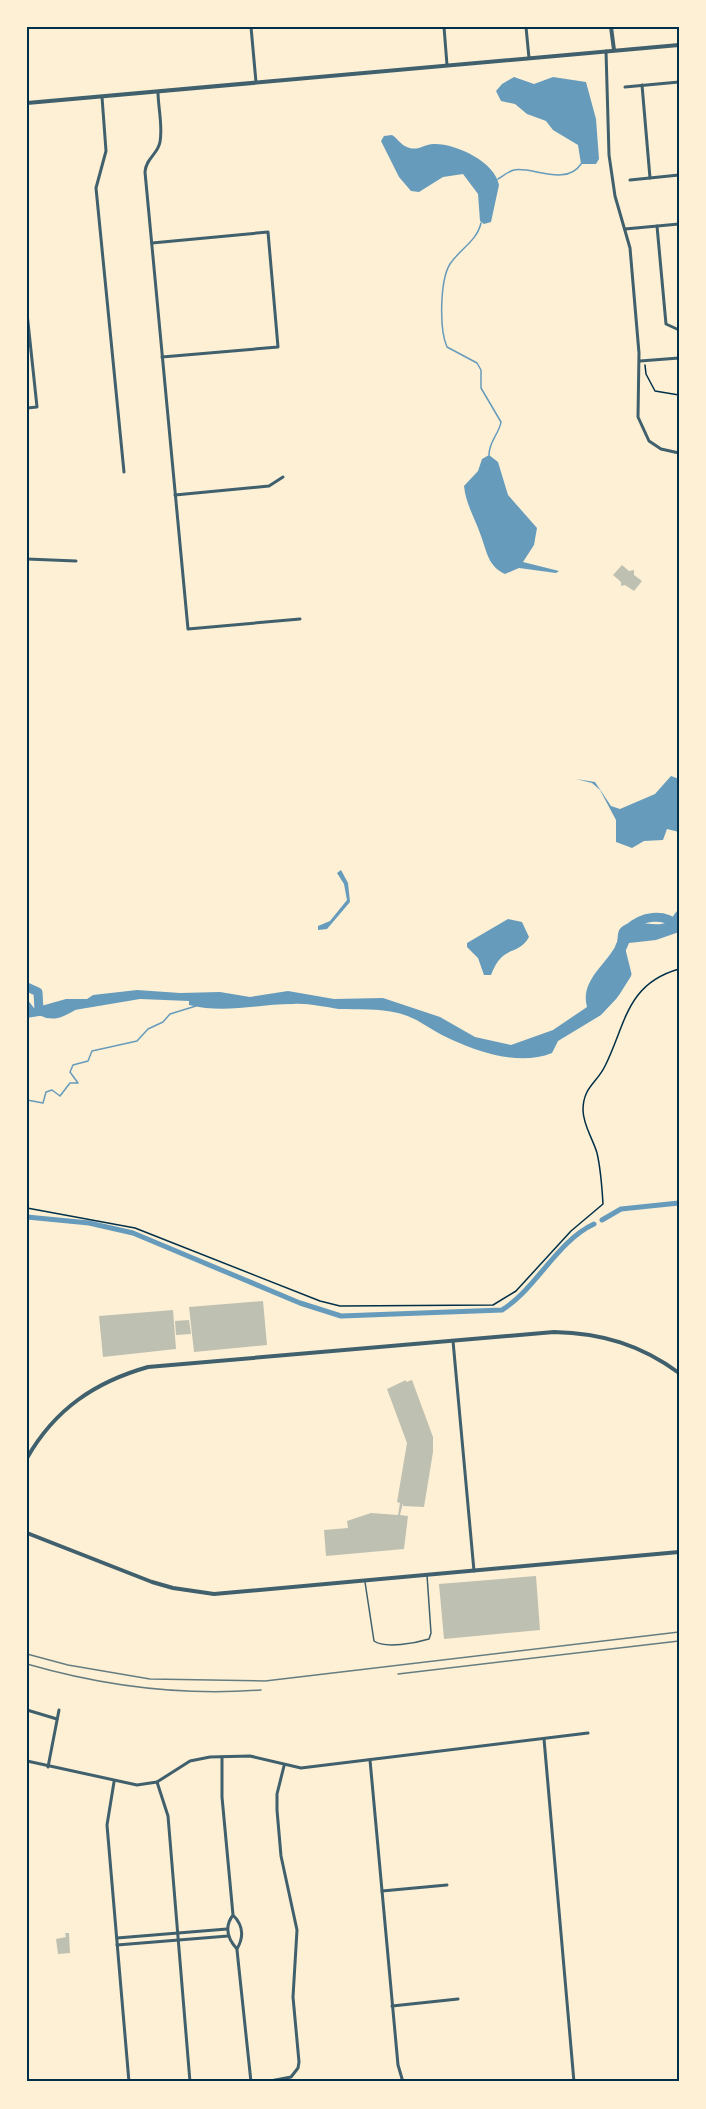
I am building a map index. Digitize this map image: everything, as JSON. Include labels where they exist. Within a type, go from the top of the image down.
[{"type":"street","points":[[251,27],[256,82]]},
{"type":"street","points":[[444,27],[447,64]]},
{"type":"street","points":[[526,27],[529,58]]},
{"type":"street","points":[[611,27],[614,50]]},
{"type":"street","points":[[27,103],[679,45]]},
{"type":"street","points":[[606,51],[609,155],[615,196],[630,248],[640,361],[638,417],[644,434],[656,446],[668,452],[679,453]]},
{"type":"street","points":[[625,87],[679,82]]},
{"type":"street","points":[[642,86],[650,178]]},
{"type":"street","points":[[158,92],[161,139],[147,162],[146,172],[188,629],[300,619]]},
{"type":"street","points":[[102,97],[106,151],[96,188],[124,472]]},
{"type":"street","points":[[630,180],[679,176]]},
{"type":"street","points":[[625,229],[679,224]]},
{"type":"street","points":[[657,226],[666,324],[679,330]]},
{"type":"street","points":[[152,243],[268,232],[278,347],[162,357]]},
{"type":"street","points":[[27,313],[37,407],[27,408]]},
{"type":"street","points":[[640,361],[679,358]]},
{"type":"street","points":[[175,495],[269,486],[283,477]]},
{"type":"street","points":[[27,559],[76,561]]},
{"type":"street","points":[[27,1458],[43,1433],[66,1407],[82,1394],[119,1375],[148,1367],[554,1332],[579,1333],[629,1344],[658,1358],[679,1373]]},
{"type":"street","points":[[453,1341],[474,1571]]},
{"type":"street","points":[[27,1533],[142,1578],[194,1592],[235,1593],[679,1552]]},
{"type":"street","points":[[27,1710],[57,1719]]},
{"type":"street","points":[[48,1767],[59,1710]]},
{"type":"street","points":[[27,1761],[114,1782],[137,1785],[157,1782],[190,1761],[222,1756],[257,1757],[284,1766],[301,1768],[588,1733]]},
{"type":"street","points":[[544,1739],[574,2082]]},
{"type":"street","points":[[222,1756],[222,1797],[233,1915],[241,1929],[242,1939],[237,1949]]},
{"type":"street","points":[[370,1760],[398,2065],[403,2082]]},
{"type":"street","points":[[265,2082],[291,2077],[298,2068],[299,2062],[293,1997],[297,1930],[281,1856],[277,1810],[277,1794],[284,1766]]},
{"type":"street","points":[[114,1782],[107,1818],[129,2082]]},
{"type":"street","points":[[157,1782],[168,1816],[190,2082]]},
{"type":"street","points":[[382,1892],[447,1885]]},
{"type":"street","points":[[233,1915],[228,1936],[237,1949],[251,2082]]},
{"type":"street","points":[[117,1938],[228,1929]]},
{"type":"street","points":[[117,1945],[228,1936]]},
{"type":"street","points":[[392,2006],[458,1999]]},
{"type":"lane","points":[[365,1581],[374,1641],[380,1645],[429,1639],[431,1633],[427,1575]]},
{"type":"path","points":[[645,361],[646,374],[655,391],[679,395]]},
{"type":"path","points":[[27,1208],[104,1220],[135,1228],[320,1301],[340,1305],[493,1305],[516,1291],[571,1231],[603,1203],[597,1154],[583,1109],[588,1087],[604,1069],[624,1014],[656,978],[679,969]]},
{"type":"water","points":[[514,77],[534,84],[553,77],[586,82],[596,119],[599,159],[596,164],[581,164],[578,145],[553,130],[546,121],[527,114],[515,104],[501,101],[496,91],[502,84]]},
{"type":"water","points":[[392,135],[403,145],[411,148],[431,144],[444,145],[464,151],[483,162],[496,177],[499,185],[491,222],[484,224],[480,221],[478,194],[463,174],[443,177],[419,192],[411,191],[399,177],[381,141],[384,136]]},
{"type":"water","points":[[489,455],[498,462],[508,495],[537,528],[534,545],[523,562],[559,571],[556,573],[519,568],[505,574],[492,563],[464,486],[478,471],[482,459]]},
{"type":"water","points":[[671,776],[679,779],[679,832],[667,829],[663,840],[644,841],[632,848],[616,842],[616,820],[600,790],[592,783],[576,779],[595,782],[611,806],[620,809],[655,794]]},
{"type":"water","points":[[341,870],[348,883],[350,902],[327,929],[318,930],[318,926],[330,921],[347,900],[344,884],[337,873]]},
{"type":"water","points":[[679,909],[679,932],[656,940],[629,943],[623,957],[625,973],[617,998],[601,1015],[558,1041],[552,1053],[539,1057],[511,1058],[482,1051],[391,1011],[339,1009],[304,1004],[216,1009],[189,1005],[189,1001],[140,999],[27,1018],[27,999],[34,1008],[66,999],[87,999],[93,995],[137,990],[180,993],[220,992],[250,997],[288,991],[334,999],[383,998],[440,1017],[475,1037],[511,1045],[553,1030],[587,1007],[586,998],[590,982],[615,947],[619,930],[623,926],[634,923],[662,924],[669,921]]},
{"type":"water","points":[[508,919],[522,922],[529,937],[520,947],[500,958],[491,975],[484,975],[478,958],[467,947],[467,943]]},
{"type":"building","points":[[622,565],[629,571],[634,570],[634,575],[642,581],[634,591],[625,585],[621,586],[621,582],[613,575]]},
{"type":"building","points":[[263,1301],[267,1345],[194,1352],[189,1307]]},
{"type":"building","points":[[173,1310],[176,1349],[103,1357],[99,1316]]},
{"type":"building","points":[[189,1320],[191,1334],[176,1335],[175,1321]]},
{"type":"building","points":[[406,1380],[406,1382],[412,1380],[433,1437],[433,1452],[424,1507],[403,1506],[403,1503],[400,1515],[408,1516],[404,1549],[326,1556],[324,1530],[348,1528],[347,1521],[371,1513],[398,1515],[400,1503],[397,1502],[407,1443],[387,1389]]},
{"type":"building","points":[[536,1576],[540,1630],[444,1639],[439,1584]]},
{"type":"building","points":[[65,1933],[69,1933],[70,1953],[58,1954],[56,1939],[66,1937]]},
{"type":"waterway","points":[[498,179],[514,170],[567,174],[575,171],[581,164]]},
{"type":"waterway","points":[[481,223],[476,235],[454,259],[447,271],[444,281],[442,317],[447,347],[477,363],[481,370],[481,388],[501,422],[489,455]]},
{"type":"waterway","points":[[628,929],[640,921],[653,917],[666,919],[679,926]]},
{"type":"waterway","points":[[615,993],[627,974],[620,946]]},
{"type":"waterway","points":[[27,987],[38,992],[39,1010],[48,1014],[57,1014],[75,1005]]},
{"type":"waterway","points":[[27,1100],[43,1103],[46,1092],[52,1090],[60,1096],[70,1083],[78,1083],[70,1072],[73,1065],[88,1061],[92,1051],[137,1041],[148,1029],[163,1022],[170,1014],[196,1006]]},
{"type":"waterway","points":[[602,1220],[621,1209],[679,1203]]},
{"type":"waterway","points":[[27,1217],[89,1223],[133,1233],[300,1303],[341,1316],[502,1310],[526,1290],[569,1242],[594,1224]]},
{"type":"railway","points":[[27,1654],[68,1665],[150,1679],[265,1681],[679,1632]]},
{"type":"railway","points":[[398,1674],[679,1641]]},
{"type":"railway","points":[[27,1664],[56,1672],[143,1688],[202,1692],[261,1690]]}]
